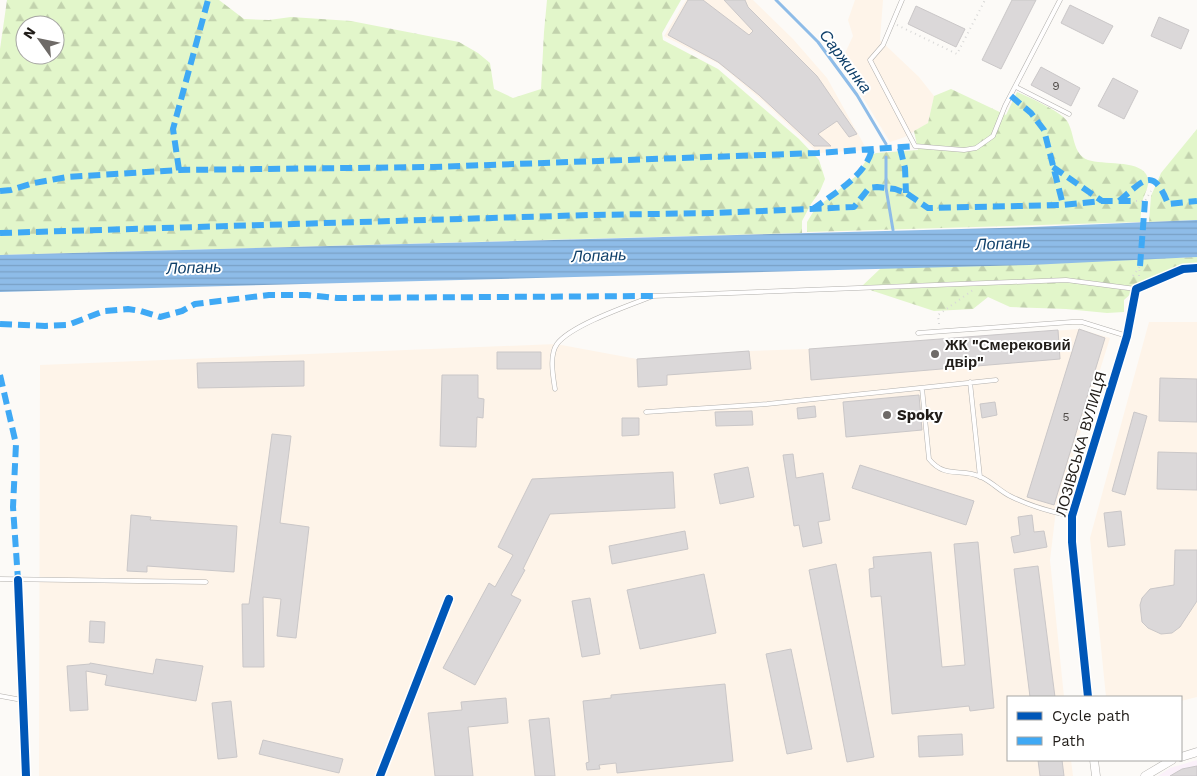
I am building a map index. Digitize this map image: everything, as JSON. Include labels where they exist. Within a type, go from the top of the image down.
[{"type":"street","name":"ЛОЗІВСЬКА ВУЛИЦЯ","points":[[1088,696],[1072,542],[1072,516],[1126,336],[1136,289]]},
{"type":"street","points":[[18,580],[26,776]]},
{"type":"street","points":[[380,776],[449,599]]},
{"type":"street","points":[[1182,757],[1197,752]]},
{"type":"street","points":[[1094,761],[1096,776]]},
{"type":"street","points":[[1145,776],[1170,761]]},
{"type":"lane","points":[[902,0],[883,45],[870,60],[915,146],[964,150],[976,148],[993,136],[1060,0]]},
{"type":"lane","points":[[1016,87],[1069,114]]},
{"type":"lane","points":[[555,389],[553,368],[556,344],[569,334],[604,315],[653,296],[1066,280],[1136,289]]},
{"type":"lane","points":[[918,333],[1082,322],[1126,336]]},
{"type":"lane","points":[[646,412],[768,404],[996,380]]},
{"type":"lane","points":[[970,382],[980,476]]},
{"type":"lane","points":[[922,388],[929,459],[941,470],[980,476],[1009,496],[1028,504],[1072,516]]},
{"type":"lane","points":[[0,579],[206,582]]},
{"type":"lane","points":[[0,696],[24,700]]},
{"type":"path","points":[[893,22],[958,54],[985,0]]},
{"type":"path","points":[[1136,201],[1145,201],[1151,191]]},
{"type":"path","points":[[1133,276],[1140,266],[1139,276]]},
{"type":"path","points":[[940,331],[938,315],[984,283]]},
{"type":"shaded area","points":[[686,0],[753,0],[793,39],[827,78],[867,150],[818,153],[763,101],[719,64],[664,36]]},
{"type":"shaded area","points":[[855,0],[883,0],[880,40],[919,77],[934,96],[928,123],[905,137],[890,142],[841,62],[853,36],[848,20]]},
{"type":"shaded area","points":[[1149,322],[1197,322],[1197,697],[1182,701],[1182,696],[1106,696],[1090,538]]},
{"type":"shaded area","points":[[1079,329],[1110,338],[1056,510],[1050,560],[1064,696],[1007,696],[1007,761],[1071,761],[1073,776],[39,776],[40,365],[556,344],[637,359],[809,349]]},
{"type":"shaded area","points":[[1197,760],[1197,776],[1158,776],[1170,768]]},
{"type":"green space","points":[[7,0],[219,0],[244,19],[269,20],[291,17],[351,21],[459,42],[478,53],[490,63],[494,89],[513,98],[541,89],[547,0],[681,0],[662,33],[663,40],[718,69],[799,139],[819,160],[825,179],[802,221],[802,233],[0,255],[0,49]]},
{"type":"green space","points":[[951,89],[1006,115],[1017,92],[1063,117],[1070,126],[1076,148],[1083,157],[1088,160],[1128,165],[1142,170],[1146,174],[1148,181],[1142,203],[1140,222],[807,232],[807,222],[815,209],[856,176],[869,156],[876,153],[918,150],[914,131],[928,123],[934,96]]},
{"type":"green space","points":[[1197,129],[1197,220],[1149,222],[1151,196],[1161,173]]},
{"type":"green space","points":[[1197,257],[1197,269],[1181,270],[1136,289],[1124,300],[1124,312],[1107,313],[1010,307],[988,297],[973,309],[934,311],[861,287],[881,268]]},
{"type":"water","name":"Лопань","points":[[1197,220],[1197,257],[1030,265],[0,292],[0,255],[1032,227]]},
{"type":"building","points":[[688,0],[703,0],[749,35],[753,31],[724,0],[745,0],[748,7],[817,76],[857,134],[849,137],[837,121],[818,134],[831,146],[814,146],[759,95],[718,62],[668,35]]},
{"type":"building","points":[[1012,0],[1036,0],[1001,69],[982,60]]},
{"type":"building","points":[[1070,5],[1113,26],[1103,44],[1061,23]]},
{"type":"building","points":[[916,6],[965,29],[956,47],[908,24]]},
{"type":"building","points":[[1159,17],[1189,30],[1181,49],[1151,36]]},
{"type":"building","points":[[1041,67],[1080,88],[1071,106],[1031,85]]},
{"type":"building","points":[[1113,78],[1138,91],[1124,119],[1098,106]]},
{"type":"building","points":[[1079,329],[1105,338],[1054,505],[1027,497]]},
{"type":"building","name":"ЖК \"Смерековий двір\"","points":[[1058,330],[1060,359],[811,380],[809,349]]},
{"type":"building","points":[[749,351],[751,369],[667,375],[667,385],[638,387],[637,359]]},
{"type":"building","points":[[497,352],[541,352],[541,369],[497,369]]},
{"type":"building","points":[[304,361],[304,386],[198,388],[197,363]]},
{"type":"building","points":[[442,375],[478,375],[478,398],[484,399],[483,418],[477,417],[476,447],[440,446]]},
{"type":"building","points":[[1160,378],[1197,379],[1197,422],[1159,421]]},
{"type":"building","points":[[919,395],[922,430],[846,437],[843,402]]},
{"type":"building","points":[[995,402],[997,415],[982,418],[980,404]]},
{"type":"building","points":[[815,406],[816,417],[798,419],[797,408]]},
{"type":"building","points":[[752,411],[753,425],[716,426],[715,412]]},
{"type":"building","points":[[1134,412],[1147,416],[1125,495],[1112,491]]},
{"type":"building","points":[[622,418],[639,418],[639,435],[622,436]]},
{"type":"building","points":[[272,434],[291,436],[280,523],[309,527],[296,638],[277,636],[281,599],[263,597],[264,667],[243,667],[242,604],[249,604]]},
{"type":"building","points":[[1158,452],[1197,453],[1197,490],[1157,489]]},
{"type":"building","points":[[793,454],[796,478],[823,473],[830,520],[818,522],[822,543],[803,547],[799,525],[794,526],[783,455]]},
{"type":"building","points":[[860,465],[974,501],[966,525],[852,488]]},
{"type":"building","points":[[748,467],[754,497],[720,504],[714,474]]},
{"type":"building","points":[[673,472],[675,508],[550,514],[523,569],[525,570],[511,595],[521,600],[475,685],[443,668],[489,583],[495,587],[513,555],[498,547],[532,479]]},
{"type":"building","points":[[1121,511],[1125,545],[1108,547],[1104,513]]},
{"type":"building","points":[[131,515],[151,517],[150,520],[237,526],[234,572],[147,566],[147,572],[127,571]]},
{"type":"building","points":[[1032,515],[1034,532],[1044,531],[1047,547],[1014,553],[1011,537],[1020,535],[1018,517]]},
{"type":"building","points":[[685,531],[688,549],[612,564],[609,546]]},
{"type":"building","points":[[978,542],[994,708],[970,711],[969,706],[892,714],[881,596],[871,597],[869,569],[874,568],[873,557],[931,552],[942,667],[965,665],[954,544]]},
{"type":"building","points":[[1175,550],[1197,550],[1197,601],[1180,627],[1172,633],[1161,634],[1148,628],[1142,622],[1140,605],[1142,598],[1150,589],[1174,585]]},
{"type":"building","points":[[836,564],[874,757],[847,762],[809,570]]},
{"type":"building","points":[[1038,566],[1055,696],[1030,696],[1014,569]]},
{"type":"building","points":[[704,574],[716,633],[640,649],[627,590]]},
{"type":"building","points":[[590,598],[600,654],[582,657],[572,601]]},
{"type":"building","points":[[90,621],[105,622],[104,643],[89,642]]},
{"type":"building","points":[[791,649],[812,749],[787,754],[766,654]]},
{"type":"building","points":[[156,659],[203,666],[196,701],[105,685],[107,675],[86,671],[88,710],[70,711],[67,666],[90,663],[153,674]]},
{"type":"building","points":[[725,684],[733,761],[617,773],[616,763],[599,765],[600,769],[587,770],[586,763],[589,762],[583,701],[611,698],[611,695]]},
{"type":"building","points":[[506,698],[508,723],[468,727],[473,776],[435,776],[428,713],[462,710],[461,702]]},
{"type":"building","points":[[231,701],[237,757],[218,759],[212,703]]},
{"type":"building","points":[[549,718],[555,776],[535,776],[529,720]]},
{"type":"building","points":[[962,734],[963,755],[919,757],[918,736]]},
{"type":"building","points":[[263,740],[343,759],[339,773],[259,754]]},
{"type":"building","points":[[1038,761],[1062,761],[1064,776],[1040,776]]},
{"type":"building","points":[[1197,766],[1197,776],[1170,776],[1182,769]]},
{"type":"waterway","name":"Саржинка","points":[[776,0],[818,42],[857,95],[886,144]]},
{"type":"waterway","name":"Саржинка","points":[[886,157],[886,188],[893,230]]},
{"type":"marked path","points":[[179,170],[173,129],[208,0]]},
{"type":"marked path","points":[[1011,96],[1031,113],[1044,130],[1063,205]]},
{"type":"marked path","points":[[0,191],[67,177],[179,170],[433,167],[818,153],[915,146]]},
{"type":"marked path","points":[[900,148],[905,168],[906,193]]},
{"type":"marked path","points":[[813,209],[856,176],[869,159],[872,149]]},
{"type":"marked path","points":[[1053,167],[1102,201]]},
{"type":"marked path","points":[[1119,201],[1147,180],[1157,184],[1168,204],[1197,201]]},
{"type":"marked path","points":[[0,233],[589,215],[716,213],[854,207],[869,188],[877,187],[895,189],[906,193],[928,208],[1063,205],[1102,201],[1136,201]]},
{"type":"marked path","points":[[1140,266],[1145,201]]},
{"type":"marked path","points":[[0,324],[68,325],[104,311],[128,309],[160,317],[182,311],[195,304],[269,295],[307,295],[337,298],[653,296]]},
{"type":"marked path","points":[[0,375],[16,444],[13,507],[18,580]]},
{"type":"cycle path","points":[[1088,696],[1072,542],[1072,516],[1127,336],[1136,289],[1183,269],[1197,268]]},
{"type":"cycle path","points":[[18,580],[26,776]]},
{"type":"cycle path","points":[[380,776],[449,599]]},
{"type":"place","name":"ЖК \"Смерековий двір\"","points":[[935,354]]},
{"type":"place","name":"Spoky","points":[[887,415]]}]
